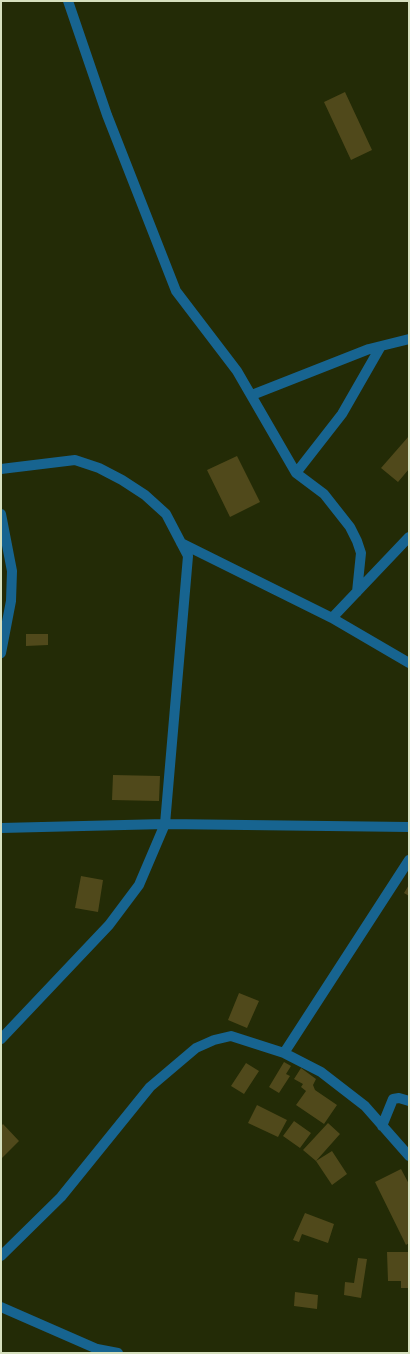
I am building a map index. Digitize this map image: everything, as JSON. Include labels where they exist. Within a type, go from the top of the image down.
[{"type":"street","points":[[68,1],[108,115],[176,291],[236,371],[252,395],[296,473],[324,494],[350,527],[361,553],[357,592]]},
{"type":"street","points":[[252,395],[369,349],[409,339]]},
{"type":"street","points":[[296,473],[342,414],[381,346]]},
{"type":"street","points":[[1,469],[75,460],[99,468],[122,480],[145,495],[166,514],[188,556],[165,824],[139,885],[109,925],[1,1039]]},
{"type":"street","points":[[1,514],[12,571],[11,601],[1,652]]},
{"type":"street","points":[[332,618],[409,537]]},
{"type":"street","points":[[181,543],[332,618],[409,663]]},
{"type":"street","points":[[1,828],[165,824],[409,827]]},
{"type":"street","points":[[284,1053],[409,860]]},
{"type":"street","points":[[1,1256],[61,1197],[150,1087],[196,1048],[214,1040],[231,1036],[284,1053],[326,1076],[365,1106],[409,1156]]},
{"type":"street","points":[[382,1126],[393,1100],[399,1098],[409,1101]]},
{"type":"street","points":[[1,1307],[97,1349],[118,1353]]},
{"type":"building","points":[[345,92],[372,150],[351,160],[324,102]]},
{"type":"building","points":[[409,436],[409,469],[398,482],[381,468]]},
{"type":"building","points":[[237,456],[260,502],[230,517],[207,470]]},
{"type":"building","points":[[26,634],[48,634],[48,645],[26,646]]},
{"type":"building","points":[[113,775],[160,776],[159,801],[112,800]]},
{"type":"building","points":[[81,876],[103,880],[98,912],[75,908]]},
{"type":"building","points":[[409,885],[409,896],[404,893]]},
{"type":"building","points":[[239,993],[259,1001],[247,1028],[228,1020]]},
{"type":"building","points":[[284,1062],[291,1066],[286,1074],[290,1076],[279,1093],[269,1087]]},
{"type":"building","points":[[246,1063],[259,1071],[244,1094],[231,1086]]},
{"type":"building","points":[[301,1068],[316,1079],[313,1085],[315,1090],[337,1105],[324,1124],[296,1105],[306,1091],[301,1087],[303,1084],[294,1079]]},
{"type":"building","points":[[257,1105],[287,1120],[278,1137],[248,1123]]},
{"type":"building","points":[[294,1121],[311,1133],[300,1148],[283,1136]]},
{"type":"building","points":[[328,1123],[340,1134],[316,1161],[303,1150]]},
{"type":"building","points":[[3,1124],[19,1141],[1,1159],[1,1126]]},
{"type":"building","points":[[332,1151],[347,1174],[332,1185],[316,1161]]},
{"type":"building","points":[[401,1169],[409,1184],[409,1243],[406,1245],[375,1182]]},
{"type":"building","points":[[305,1213],[334,1224],[328,1243],[302,1234],[299,1242],[293,1240]]},
{"type":"building","points":[[387,1252],[409,1252],[409,1288],[401,1288],[401,1281],[388,1281]]},
{"type":"building","points":[[358,1258],[367,1259],[361,1298],[344,1295],[345,1282],[354,1283]]},
{"type":"building","points":[[295,1292],[318,1295],[317,1309],[294,1306]]}]
